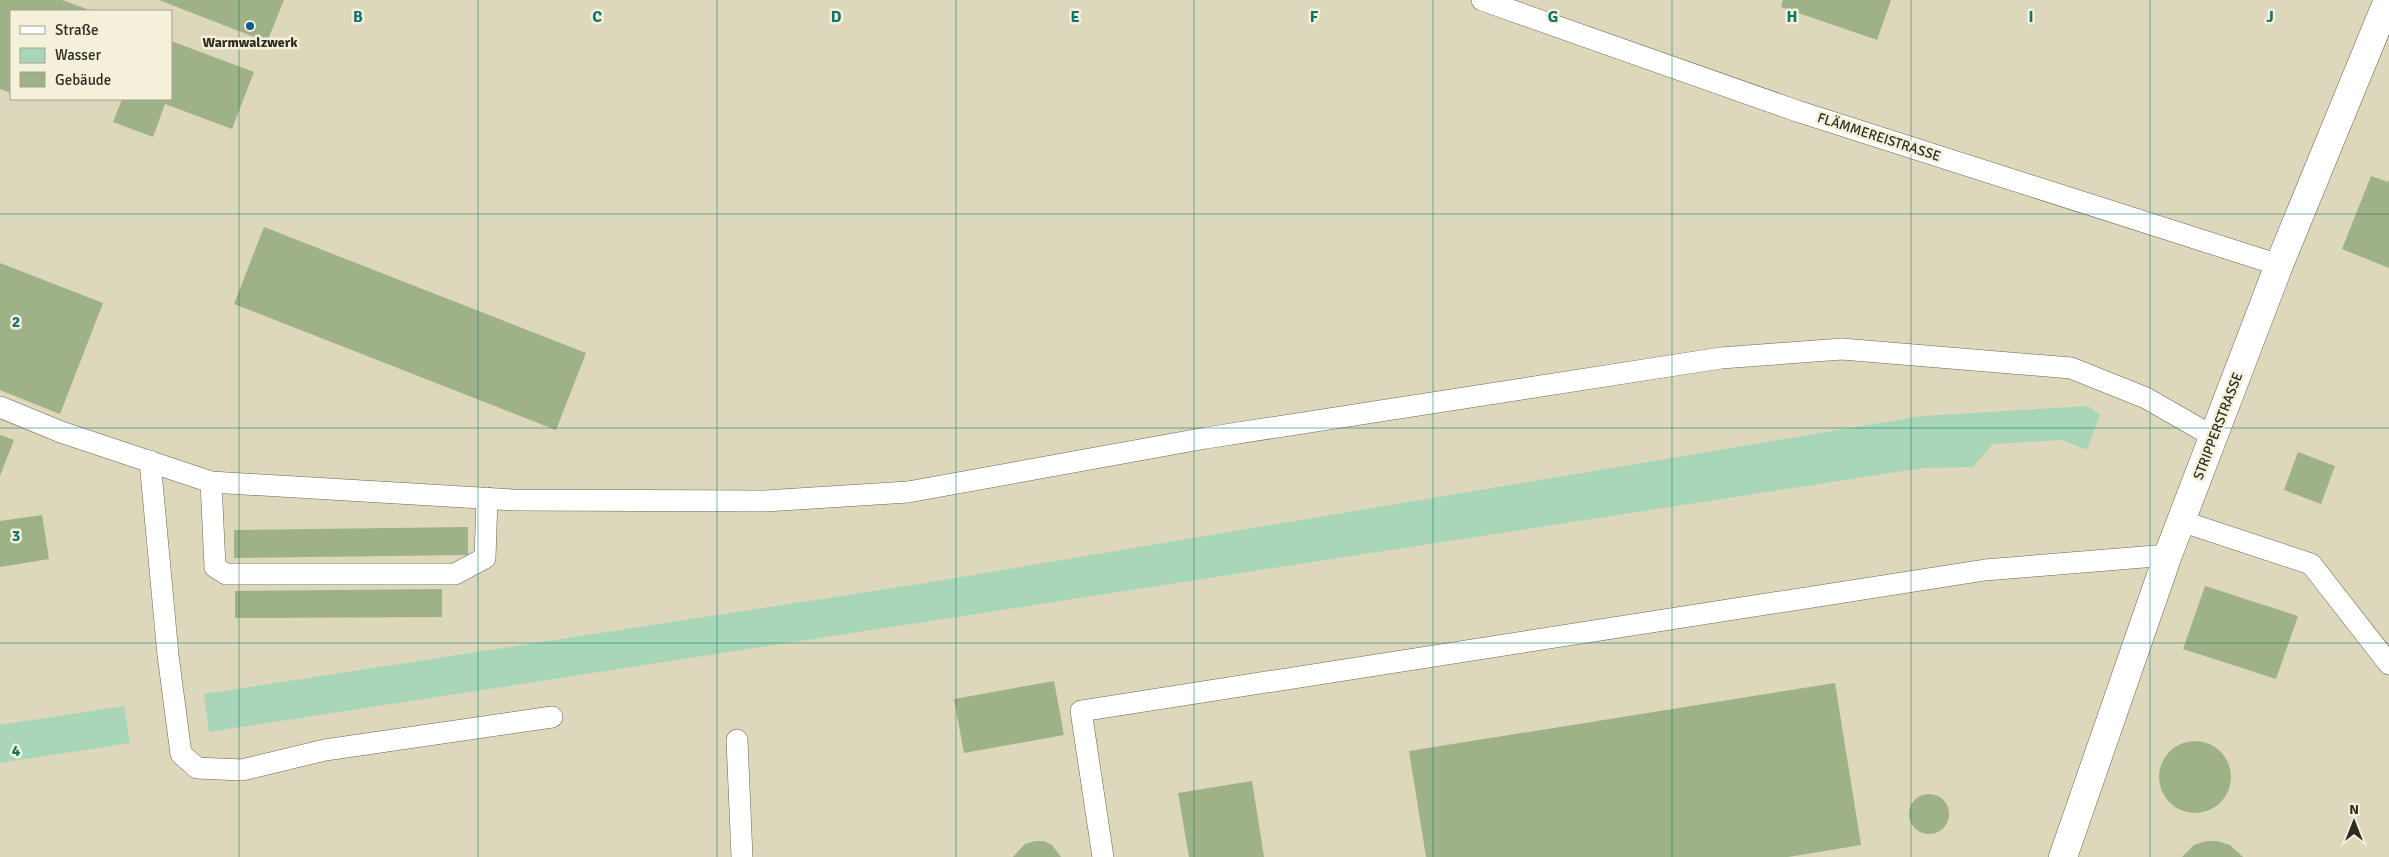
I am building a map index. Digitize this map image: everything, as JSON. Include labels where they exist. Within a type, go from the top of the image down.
[{"type":"street","name":"STRIPPERSTRASSE","points":[[2063,857],[2181,521],[2280,266],[2388,0]]},
{"type":"lane","name":"FLÄMMEREISTRASSE","points":[[1482,0],[1797,111],[2280,266]]},
{"type":"lane","points":[[0,406],[61,432],[211,482],[487,498],[765,501],[908,492],[1206,438],[1721,358],[1842,349],[2071,368],[2146,398],[2214,437]]},
{"type":"lane","points":[[150,462],[168,655],[181,754],[197,768],[242,770],[324,750],[552,717]]},
{"type":"lane","points":[[211,482],[215,567],[226,574],[454,574],[485,558],[487,498]]},
{"type":"lane","points":[[2181,521],[2311,564],[2389,664]]},
{"type":"lane","points":[[1103,857],[1081,711],[1986,570],[2168,556]]},
{"type":"lane","points":[[737,740],[742,857]]},
{"type":"shaded area","points":[[0,0],[2389,0],[2389,857],[0,857]]},
{"type":"water","points":[[2088,406],[2100,415],[2087,450],[2062,440],[1993,444],[1973,467],[1923,468],[209,732],[204,694],[919,584],[1922,416]]},
{"type":"water","points":[[124,706],[130,743],[0,763],[0,725]]},
{"type":"building","points":[[0,0],[62,0],[89,10],[10,10],[10,93],[0,89]]},
{"type":"building","name":"Warmwalzwerk","points":[[159,0],[284,0],[267,42]]},
{"type":"building","points":[[1783,0],[1891,0],[1877,40],[1781,7]]},
{"type":"building","points":[[172,41],[254,72],[232,129],[165,104],[153,137],[113,122],[122,100],[172,100]]},
{"type":"building","points":[[2371,176],[2388,182],[2389,179],[2389,268],[2342,249]]},
{"type":"building","points":[[264,227],[586,353],[556,430],[234,304]]},
{"type":"building","points":[[0,263],[103,303],[60,414],[0,390]]},
{"type":"building","points":[[0,435],[14,440],[0,476]]},
{"type":"building","points":[[2298,452],[2335,466],[2321,504],[2284,490]]},
{"type":"building","points":[[42,515],[49,559],[0,567],[0,521]]},
{"type":"building","points":[[468,527],[468,555],[234,558],[234,530]]},
{"type":"building","points":[[2205,586],[2298,616],[2276,679],[2183,649]]},
{"type":"building","points":[[442,589],[442,617],[235,618],[235,591]]},
{"type":"building","points":[[1054,681],[1064,735],[964,753],[954,699]]},
{"type":"building","points":[[1835,683],[1861,845],[1788,857],[1426,857],[1409,751]]},
{"type":"building","points":[[2202,741],[2221,751],[2229,763],[2231,777],[2229,791],[2221,803],[2209,811],[2188,813],[2169,803],[2161,791],[2159,770],[2169,751],[2181,743]]},
{"type":"building","points":[[1252,781],[1264,857],[1189,857],[1178,793]]},
{"type":"building","points":[[1929,794],[1943,800],[1949,814],[1943,828],[1929,834],[1915,828],[1909,814],[1915,800]]},
{"type":"building","points":[[1044,841],[1052,845],[1061,857],[1013,857],[1025,844]]},
{"type":"building","points":[[2206,841],[2217,841],[2230,845],[2243,857],[2182,857],[2194,845]]},
{"type":"place","name":"Warmwalzwerk","points":[[250,26]]}]
